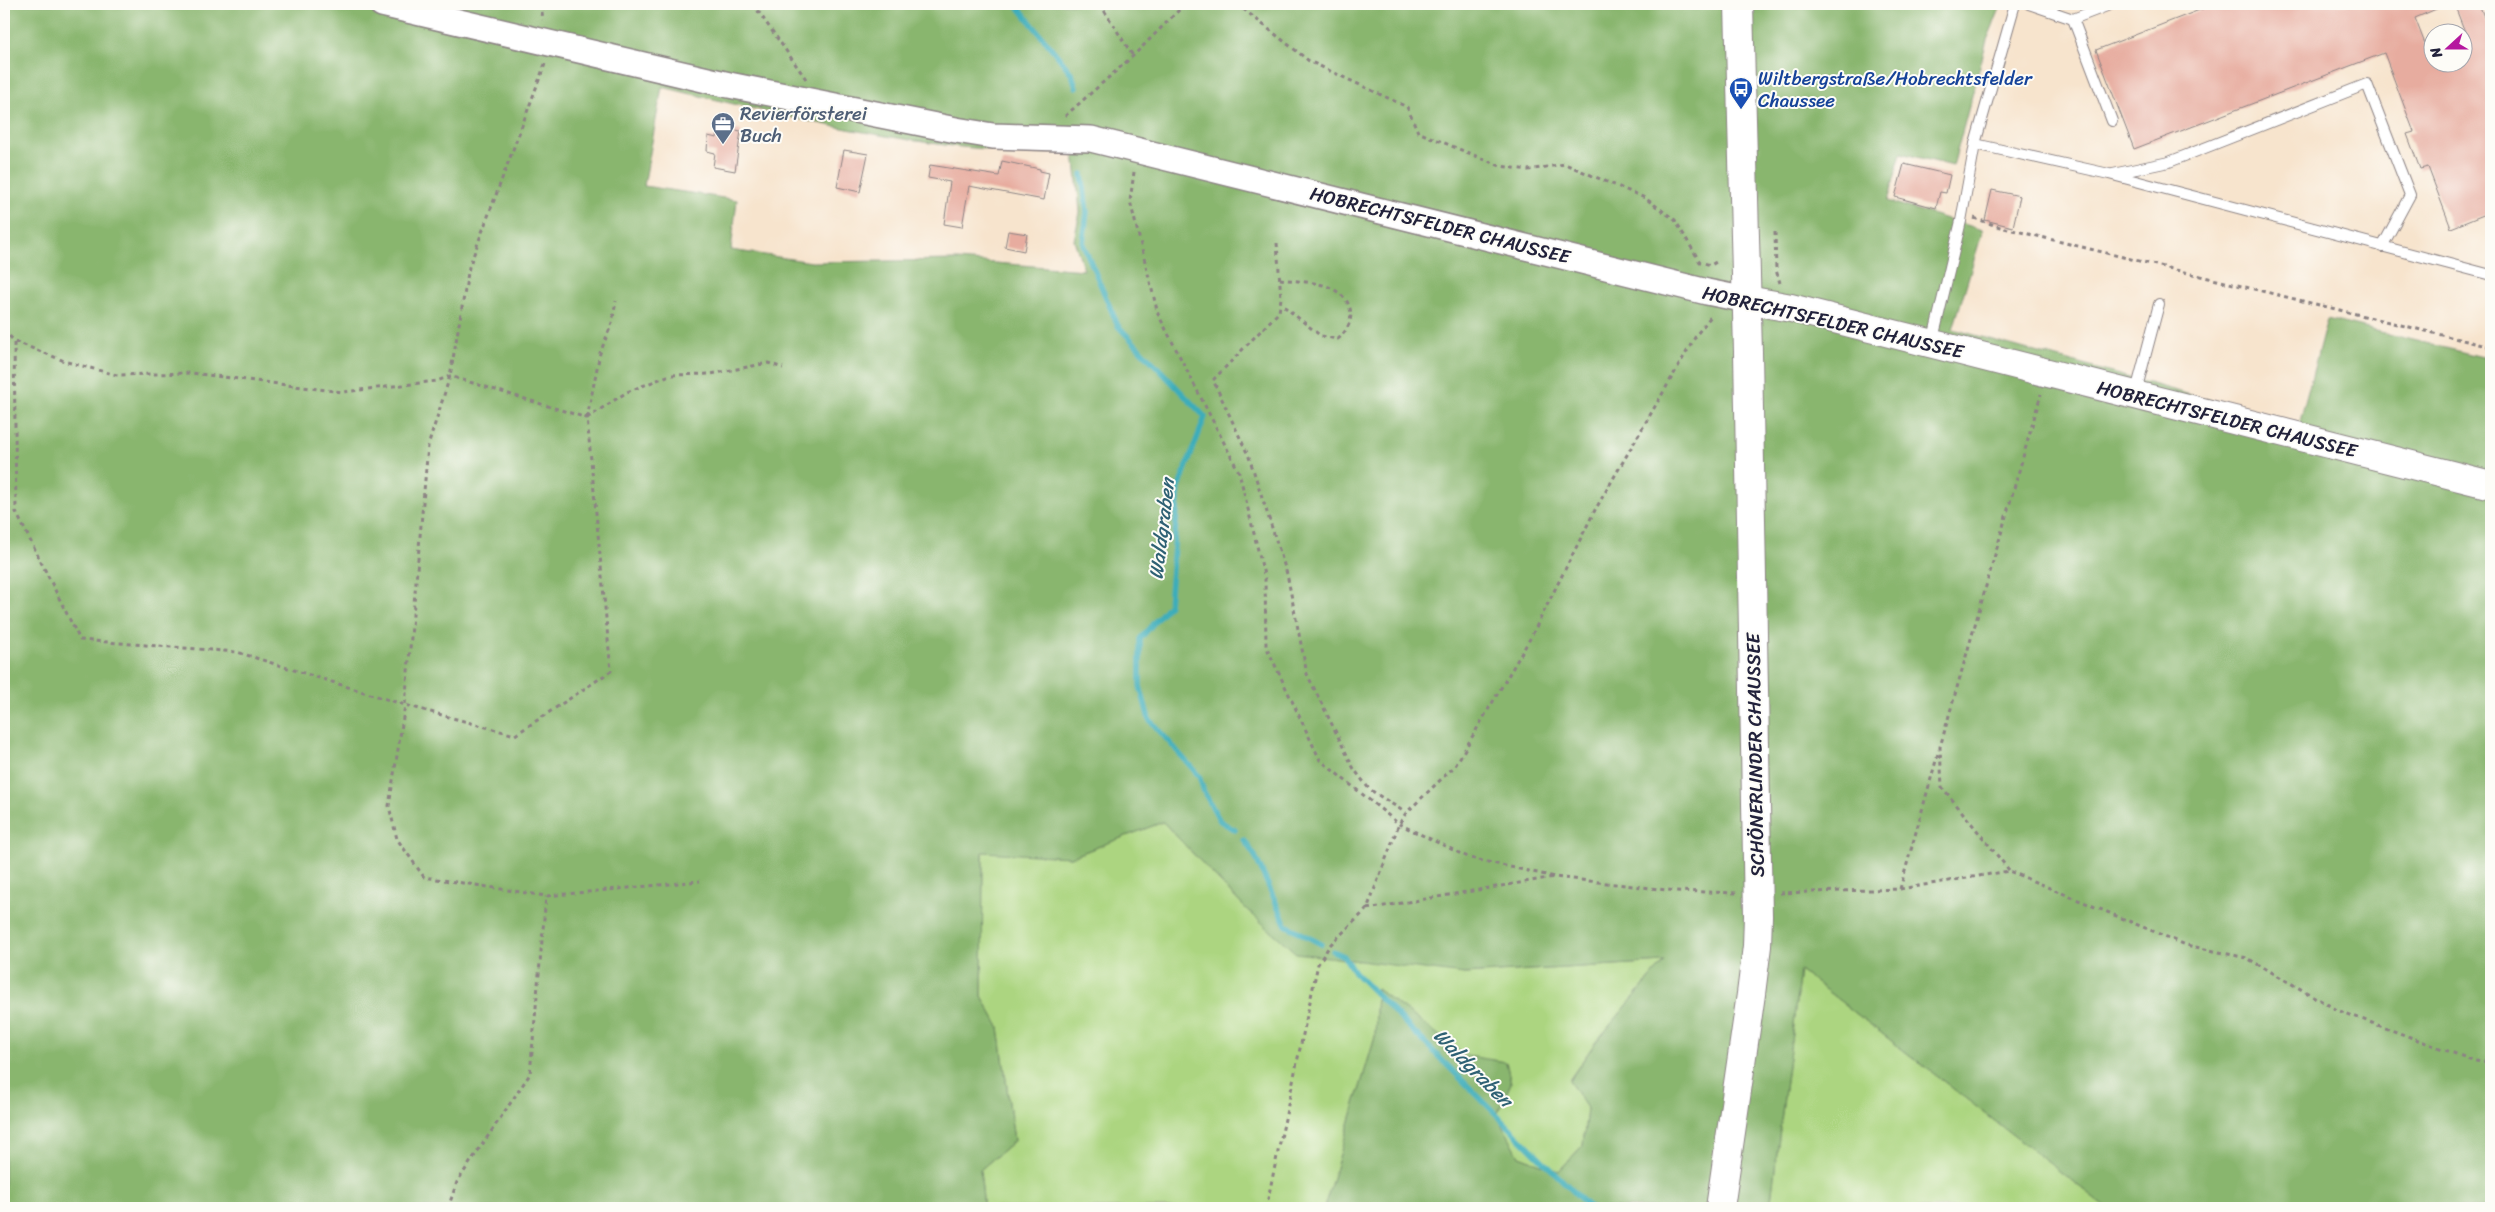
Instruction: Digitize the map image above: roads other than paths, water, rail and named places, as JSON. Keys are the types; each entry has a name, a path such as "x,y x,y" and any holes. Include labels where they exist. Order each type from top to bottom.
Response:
{"main road":[{"name":"SCHÖNERLINDER CHAUSSEE","path":"1720,1208 1757,946 1758,893 1747,300 1739,4"},
{"name":"HOBRECHTSFELDER CHAUSSEE","path":"1747,300 1779,306 1932,344 2491,485"}],"street":[{"name":"HOBRECHTSFELDER CHAUSSEE","path":"382,4 552,45 809,102 981,135 1092,139 1747,300"}],"lane":[{"path":"1932,344 1962,214 1974,144 2015,4"},
{"path":"2029,4 2074,19 2112,4"},
{"path":"2074,19 2112,121"},
{"path":"2109,174 2169,162 2367,84 2410,195 2382,247"},
{"path":"1974,144 2109,174 2491,275"},
{"path":"2134,396 2159,304"}],"waterway":[{"name":"Waldgraben","path":"1016,4 1072,74 1076,87"},
{"name":"Waldgraben","path":"1082,174 1087,212 1083,244 1118,326 1205,417 1179,487 1169,605 1140,639 1140,686 1149,719 1199,776 1204,792 1220,821 1235,830"},
{"name":"Waldgraben","path":"1244,840 1255,856 1286,925 1321,944"},
{"name":"Waldgraben","path":"1333,951 1344,956 1354,972 1590,1208"}],"place":[{"name":"Wiltbergstraße/Hobrechtsfelder Chaussee","path":"1741,110"},
{"name":"Revierförsterei Buch","path":"723,145"}]}
